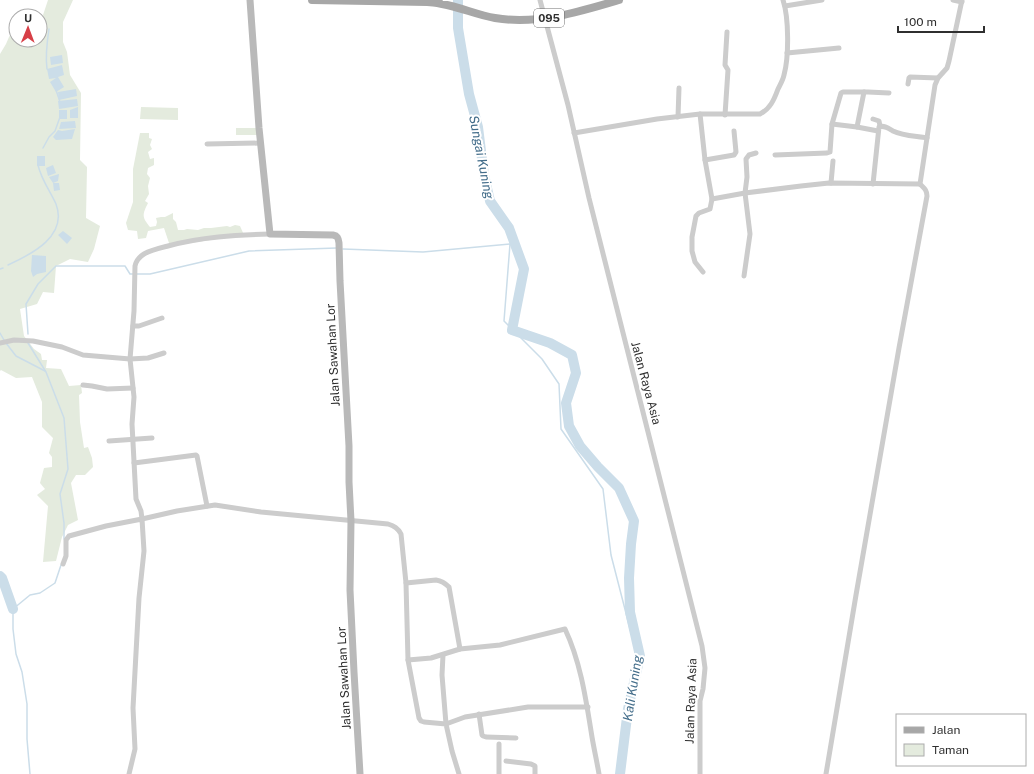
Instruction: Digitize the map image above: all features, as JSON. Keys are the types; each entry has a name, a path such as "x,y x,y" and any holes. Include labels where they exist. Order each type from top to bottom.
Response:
{"main road":[{"path":"250,0 261,143 270,234"},
{"name":"095","path":"312,0 427,2 443,4 496,18 524,20 544,19 586,10 619,0"},
{"name":"Jalan Sawahan Lor","path":"270,234 333,235 338,238 349,446 351,521 350,590 360,774"}],"street":[{"name":"Jalan Raya Asia","path":"540,0 568,105 632,370 702,646 705,668 700,701 700,774"},
{"path":"574,133 678,116 700,114 760,114 768,108 773,101 784,75 787,53 787,23 783,0"},
{"path":"785,6 822,0"},
{"path":"920,184 935,85 938,78 947,68 949,62 962,1 954,0"},
{"path":"725,114 728,70 725,65 727,32"},
{"path":"787,53 839,48"},
{"path":"908,84 910,77 938,78"},
{"path":"678,116 680,88"},
{"path":"775,155 830,152 832,124 841,94 843,92 889,93"},
{"path":"857,127 864,92"},
{"path":"700,114 705,160 712,199 710,209 699,213 696,216 692,237 692,251 695,262 703,272"},
{"path":"873,119 879,121 880,126 878,131 873,184"},
{"path":"832,124 878,131"},
{"path":"880,126 902,134 928,138"},
{"path":"705,160 734,155 736,152 734,131"},
{"path":"207,144 261,143"},
{"path":"744,276 750,234 745,194 747,177 746,159 749,155 756,153"},
{"path":"831,183 833,161"},
{"path":"712,199 831,183 920,184 926,189 927,192 896,363 826,774"},
{"path":"129,774 135,749 134,708 139,605 144,551 141,511 136,499 132,424 134,397 130,360 133,326 134,266 136,261 142,255 196,240 270,234"},
{"path":"133,326 139,326 162,318"},
{"path":"0,343 14,340 33,341 62,346 83,355 130,360 148,358 164,353"},
{"path":"83,385 107,389 133,388"},
{"path":"109,442 152,438"},
{"path":"134,463 196,455 198,457 206,506"},
{"path":"63,564 66,556 66,540 69,536 106,526 206,506 215,505 261,512 392,525 401,534 406,583 408,660 419,718 421,721 446,724 479,714 528,707 588,707"},
{"path":"406,583 440,580 449,587 460,649"},
{"path":"408,660 431,658 460,649 500,645 565,628 580,671 588,707 599,774"},
{"path":"443,655 442,675 446,724 459,774"},
{"path":"479,714 483,736 516,738"},
{"path":"499,744 499,774"},
{"path":"506,761 531,764 535,766 535,774"}],"green space":[{"path":"48,0 73,0 63,22 63,42 67,52 70,75 81,93 80,160 87,167 86,218 100,226 94,249 88,262 70,259 56,266 54,293 43,292 37,304 20,309 24,336 34,349 41,354 42,360 47,360 46,368 61,369 69,386 81,385 82,393 79,395 80,422 84,448 88,447 92,458 93,467 85,475 76,475 71,483 78,520 68,525 62,537 56,561 43,562 48,506 37,495 45,489 40,483 44,468 52,467 52,457 49,453 53,438 42,427 42,402 32,377 16,378 1,370 0,371 0,54 8,39 8,48 48,48 48,8 45,8"},
{"path":"141,107 178,108 178,120 140,119"},
{"path":"236,128 259,128 260,135 236,135"},
{"path":"140,133 149,133 149,138 152,139 150,145 152,149 148,152 150,159 154,158 154,165 148,168 147,174 150,178 148,186 149,194 145,201 148,203 144,216 145,221 150,227 156,226 156,218 165,217 173,213 173,219 176,222 178,230 198,230 204,228 230,227 235,225 240,226 244,235 170,246 164,228 148,231 146,238 138,239 137,231 128,230 126,223 133,202 133,169"}],"water":[{"path":"62,55 63,63 51,65 50,57"},
{"path":"62,65 64,75 58,77 64,87 56,92 50,82 56,78 49,79 47,69"},
{"path":"76,89 77,96 59,100 58,92"},
{"path":"77,99 78,106 59,109 58,101"},
{"path":"78,107 78,118 70,118 70,110"},
{"path":"59,110 67,110 67,119 59,119"},
{"path":"75,121 76,128 59,129 61,122"},
{"path":"75,129 72,139 56,140 53,137 58,130 62,131"},
{"path":"37,156 45,156 45,166 37,166"},
{"path":"53,165 56,173 48,176 46,168"},
{"path":"59,174 58,181 53,183 49,177"},
{"path":"53,183 59,183 60,190 54,191"},
{"path":"63,231 72,238 67,244 58,235"},
{"path":"32,255 46,256 46,272 37,274 33,277 31,271"}],"waterway":[{"name":"Sungai Kuning","path":"458,0 458,28 469,94 478,127 484,175 490,201 509,228 524,269 512,330 550,343 572,355 576,373 566,403 569,426 580,446 619,488 634,521 629,578 630,612 640,656 628,709 620,774"},
{"path":"47,69 46,54 49,29"},
{"path":"56,90 60,102"},
{"path":"43,148 49,137 55,131 60,117"},
{"path":"8,265 37,249 46,242 57,225 58,215 56,204 43,180 38,165"},
{"name":"Kali Kuning","path":"343,249 423,252 510,244 504,321 542,359 559,384 561,429 603,489 611,555 637,656 636,661"},
{"path":"28,334 26,304 38,284 56,266 125,266 130,274 150,274 249,251 337,248"},
{"path":"0,333 4,340"},
{"path":"6,343 16,356 45,371"},
{"path":"28,343 46,372 64,418 68,469 60,494 64,523 64,539"},
{"path":"30,774 27,739 27,704 22,672 16,654 13,629 13,609 30,595 40,593 55,583 61,565"},
{"path":"0,576 13,609"}]}
